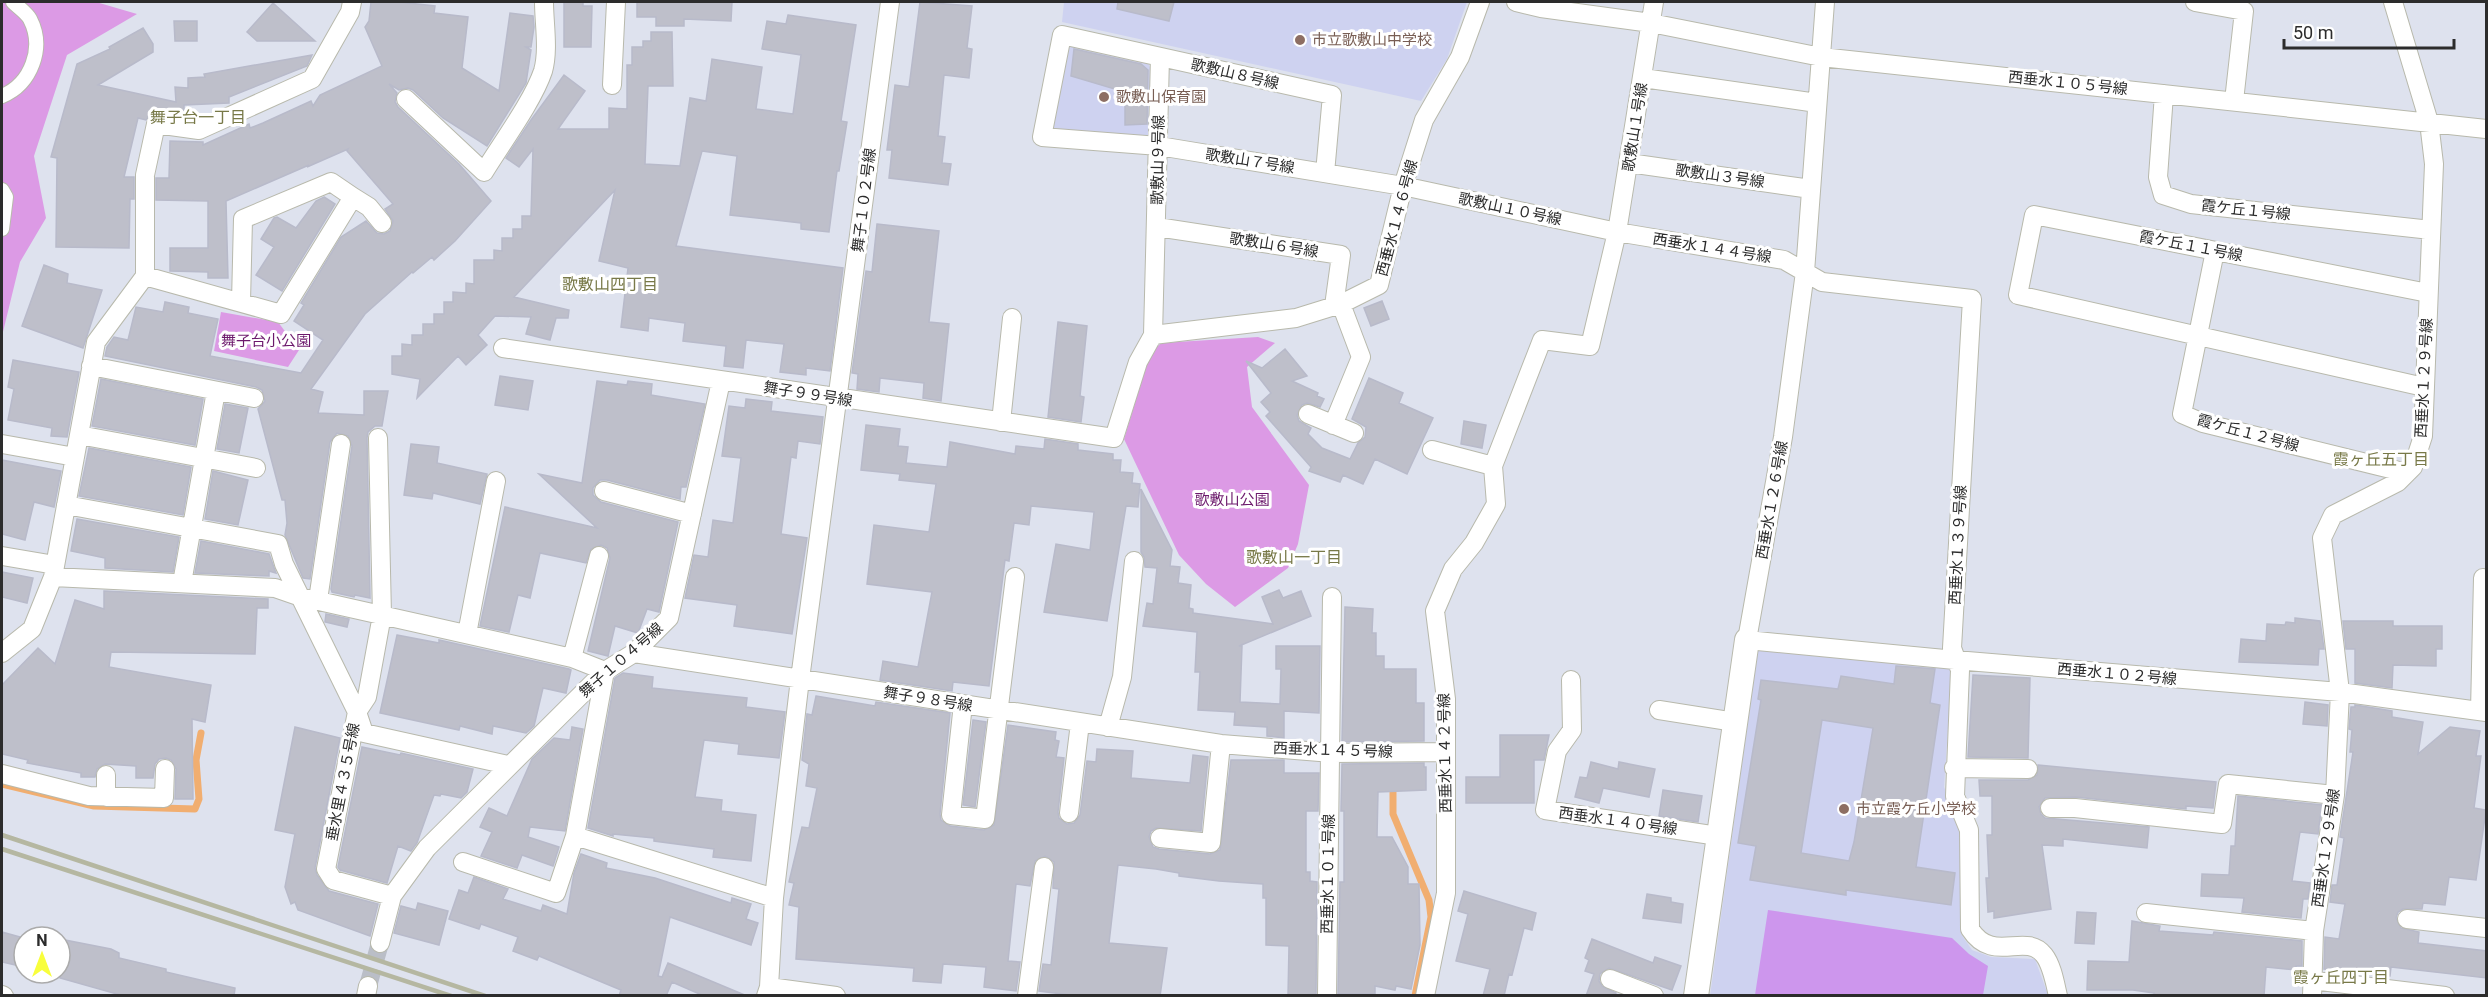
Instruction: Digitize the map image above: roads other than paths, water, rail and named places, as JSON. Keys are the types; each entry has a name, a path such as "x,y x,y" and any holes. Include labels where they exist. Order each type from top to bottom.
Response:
{"street":[{"path":"2,96 12,92 27,76 35,60 30,18 13,2"},
{"path":"2,653 32,629 54,571 96,342 145,276 145,176 156,124 199,130 312,79 350,12 352,2"},
{"path":"406,99 484,172 524,109 543,71 544,2"},
{"path":"612,85 616,2"},
{"name":"舞子１０２号線","path":"767,991 774,898 800,679 890,2"},
{"name":"西垂水１４６号線","path":"1153,335 1296,318 1338,305 1379,285 1403,186 1425,120 1460,57 1480,2"},
{"path":"1516,2 1542,4 1652,23"},
{"name":"歌敷山１号線","path":"1617,232 1654,2"},
{"name":"西垂水１２６号線","path":"1696,996 1735,722 1784,437 1804,272 1825,2"},
{"path":"2195,2 2244,11 2234,101"},
{"name":"西垂水１２９号線","path":"2312,988 2314,931 2335,795 2340,692 2322,538 2333,516 2398,482 2413,467 2423,436 2434,164 2429,122 2393,2"},
{"name":"西垂水１０５号線","path":"1652,23 1821,57 2487,129"},
{"name":"歌敷山７号線","path":"1062,35 1042,137 1159,146 1403,186"},
{"name":"歌敷山８号線","path":"1062,35 1332,96 1325,173"},
{"name":"歌敷山９号線","path":"1153,335 1160,57"},
{"path":"1643,78 1817,103"},
{"name":"霞ケ丘１号線","path":"2164,94 2158,177 2163,195 2191,204 2431,230"},
{"name":"歌敷山３号線","path":"1629,164 1811,189"},
{"path":"240,302 243,219 332,182 369,207 382,223"},
{"name":"歌敷山１０号線","path":"1403,186 1617,232"},
{"path":"2,190 6,197 2,229"},
{"path":"145,276 281,314 353,197"},
{"name":"霞ケ丘１１号線","path":"2198,336 2018,295 2034,214 2428,293"},
{"name":"歌敷山６号線","path":"1156,227 1341,255 1338,305"},
{"name":"西垂水１４４号線","path":"1617,232 1784,260 1804,272"},
{"name":"西垂水１４２号線","path":"1425,996 1446,893 1446,699 1435,610 1453,569 1474,543 1496,504 1492,466 1542,340 1590,346 1617,232"},
{"name":"霞ケ丘１２号線","path":"2215,251 2182,414 2203,423 2407,473"},
{"name":"西垂水１３９号線","path":"1804,272 1822,282 1972,299 1952,648 1960,670 1954,768 1955,796 1968,830 1970,929 1977,939 1990,947 2031,946 2040,951 2046,958 2058,996"},
{"path":"1333,424 1361,357 1338,305"},
{"path":"1001,422 1012,318"},
{"name":"舞子９９号線","path":"503,348 1114,438 1138,362 1153,335"},
{"path":"2198,336 2424,387"},
{"path":"92,366 254,398"},
{"name":"舞子１０４号線","path":"380,943 392,896 426,848 605,671 634,653 669,618 721,381"},
{"path":"182,584 216,391"},
{"path":"1308,414 1354,433"},
{"path":"79,435 256,468"},
{"path":"378,438 382,615 367,697 357,712 364,733 508,765"},
{"path":"2,444 75,457"},
{"path":"310,598 341,444"},
{"path":"1432,450 1492,466"},
{"path":"466,634 496,481"},
{"path":"603,491 692,514"},
{"path":"66,505 191,528"},
{"name":"垂水里４３５号線","path":"191,528 278,544 284,564 310,598 357,712 326,869 333,880 392,896"},
{"path":"2,556 54,571 182,584 275,588 572,658 605,671 575,836 556,893 463,862"},
{"path":"572,658 598,556"},
{"path":"1108,727 1122,677 1134,561"},
{"path":"963,704 951,815 985,819 1015,577"},
{"path":"2483,578 2483,712"},
{"name":"西垂水１０１号線","path":"1327,996 1329,762 1332,753 1332,597"},
{"name":"西垂水１０２号線","path":"1748,640 1955,660 2340,692 2483,712"},
{"name":"舞子９８号線","path":"634,653 1221,744"},
{"name":"西垂水１４０号線","path":"1571,680 1572,730 1557,751 1545,810 1718,836"},
{"path":"1659,710 1735,722"},
{"path":"1069,813 1080,723"},
{"path":"1160,838 1212,843 1221,744"},
{"name":"西垂水１４５号線","path":"1221,744 1332,753 1446,752"},
{"path":"1954,768 2028,769"},
{"path":"2,774 89,796 164,798 165,769"},
{"path":"106,775 106,797"},
{"path":"2050,808 2075,808 2222,824 2228,784 2335,795"},
{"path":"575,836 774,898"},
{"path":"1027,996 1044,867"},
{"path":"2145,913 2314,931"},
{"path":"2407,919 2487,928"},
{"path":"1610,980 1642,993"},
{"path":"2312,988 2445,996"},
{"path":"767,991 836,996"}],"waterway":[{"path":"2,784 94,806 195,809 199,799 196,760 201,733"},
{"path":"1393,783 1393,814 1429,900 1431,917 1415,996"}],"tunnel":[{"path":"368,986 380,943"}],"railway":[{"path":"2,835 485,996"},
{"path":"2,849 451,996"}],"place":[{"name":"市立歌敷山中学校","path":"1300,40"},
{"name":"歌敷山保育園","path":"1104,97"},
{"name":"市立霞ケ丘小学校","path":"1844,809"}],"district":[{"name":"舞子台一丁目","path":"198,117"},
{"name":"歌敷山四丁目","path":"610,284"},
{"name":"霞ヶ丘五丁目","path":"2381,459"},
{"name":"歌敷山一丁目","path":"1294,557"},
{"name":"霞ヶ丘四丁目","path":"2341,977"}],"park label":[{"name":"舞子台小公園","path":"266,341"},
{"name":"歌敷山公園","path":"1232,500"}]}
